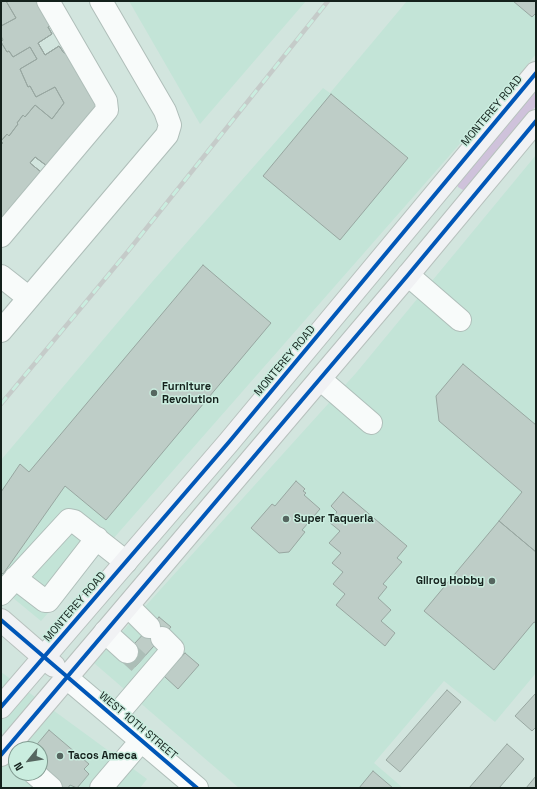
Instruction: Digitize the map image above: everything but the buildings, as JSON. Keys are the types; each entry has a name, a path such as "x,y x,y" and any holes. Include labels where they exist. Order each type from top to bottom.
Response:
{"main road":[{"name":"MONTEREY ROAD","path":"1,707 229,442 536,73"},
{"path":"17,741 67,678 535,125"},
{"path":"1,620 67,678"}],"street":[{"path":"1,236 107,110 106,101 48,1"},
{"path":"1,331 167,135 170,126 165,111 101,1"},
{"path":"408,275 460,320"},
{"path":"1,276 29,298"},
{"path":"320,378 371,423"},
{"path":"1,594 69,520 74,521 126,562"},
{"path":"15,578 45,602 48,601 97,538"},
{"path":"114,718 139,663 173,649 128,606"},
{"path":"106,632 139,663"},
{"name":"WEST 10TH STREET","path":"67,678 197,788"},
{"path":"101,788 141,740"},
{"path":"43,781 51,788"}],"shaded area":[{"path":"129,1 306,1 200,124"},
{"path":"407,1 536,1 536,54 507,90 41,621 1,588 1,460 152,282 323,88 330,93"},
{"path":"536,88 536,106 467,189 463,190 458,187 457,182"},
{"path":"536,155 536,673 495,722 444,681 374,763 403,788 239,788 94,663 356,373"},
{"path":"1,672 147,779 140,788 1,788"}],"tunnel":[{"path":"127,652 139,663"}],"railway":[{"path":"1,404 129,250 328,1"}],"cycle path":[{"path":"1,707 229,442 536,73"},
{"path":"1,755 408,275 536,121"},
{"path":"1,620 197,788"}],"place":[{"name":"Furniture Revolution","path":"154,393"},
{"name":"Super Taqueria","path":"286,519"},
{"name":"Gilroy Hobby","path":"492,581"},
{"name":"Tacos Ameca","path":"60,756"}]}
